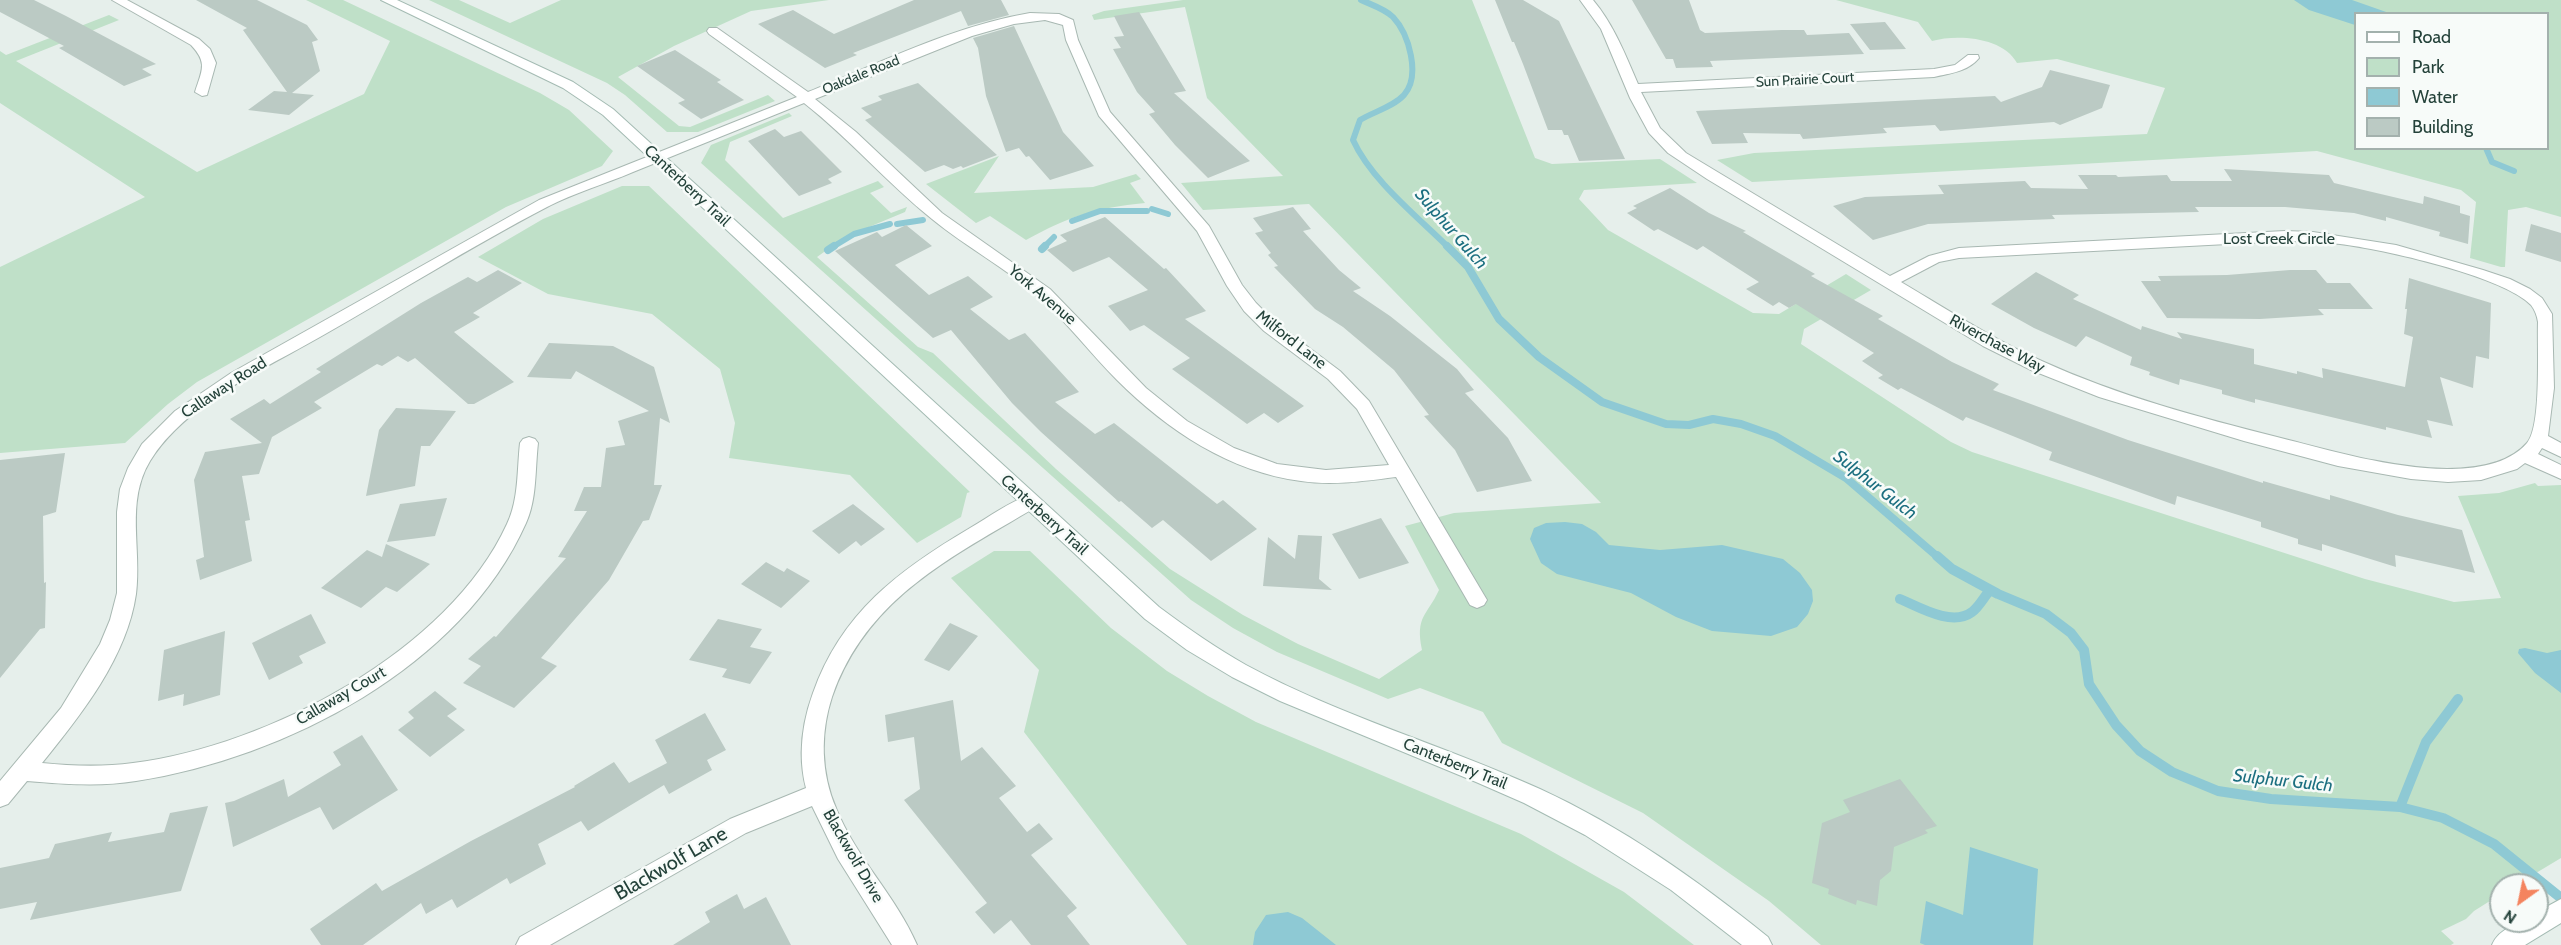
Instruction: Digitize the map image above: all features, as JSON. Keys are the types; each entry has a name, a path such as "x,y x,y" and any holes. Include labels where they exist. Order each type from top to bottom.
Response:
{"street":[{"name":"Canterberry Trail","path":"387,0 578,91 608,112 1152,613 1208,654 1284,693 1530,795 1600,830 1660,868 1760,945"},
{"name":"Riverchase Way","path":"1586,0 1600,18 1655,132 1681,156 2014,355 2100,392 2177,418 2362,465 2424,475 2481,472 2505,465 2525,455"},
{"path":"126,1 201,47 210,63 202,92"},
{"name":"Oakdale Road","path":"656,158 957,37 992,26 1044,16 1060,18 1069,23"},
{"name":"Milford Lane","path":"1069,23 1072,40 1104,113 1204,229 1235,286 1250,307 1270,327 1323,365 1352,392 1371,417 1477,600"},
{"name":"York Avenue","path":"713,31 752,57 849,134 938,217 1031,282 1056,303 1134,388 1178,423 1239,457 1279,471 1309,476 1348,477 1401,470"},
{"name":"Sun Prairie Court","path":"1634,88 1934,73 1959,68 1973,58"},
{"name":"Callaway Road","path":"0,797 71,709 114,636 128,584 130,565 126,511 132,480 153,445 182,413 237,377 528,211 656,158"},
{"name":"Lost Creek Circle","path":"1890,282 1934,259 1959,253 2297,236 2340,238 2388,248 2514,286 2530,296 2543,310 2546,322 2544,422 2539,440"},
{"path":"2530,296 2552,294"},
{"path":"2561,451 2539,440 2525,455 2561,473"},
{"name":"Callaway Court","path":"23,771 64,775 115,774 207,757 301,720 386,671 446,622 493,568 518,522 529,443"},
{"name":"Blackwolf Drive","path":"905,945 842,842 819,793 813,756 815,723 831,670 852,632 880,600 916,570 1030,502"},
{"name":"Blackwolf Lane","path":"528,945 738,826 819,793"},
{"path":"2505,944 2561,910"}],"green space":[{"path":"306,0 343,0 540,93 569,110 613,151 602,166 506,207 197,382 168,404 125,443 0,453 0,267 145,197 0,103 0,51 6,55 109,15 119,20 16,61 197,172 364,94 390,41"},
{"path":"429,0 459,0 510,23 561,0 829,0 751,11 674,46 618,77 679,126 690,127 768,95 775,101 698,132 667,132 625,95 607,83"},
{"path":"1183,0 1472,0 1535,158 1552,164 1660,159 1697,183 1584,190 1579,199 1608,230 1753,313 1779,314 1846,274 1871,290 1804,329 1801,344 1951,442 1972,452 2365,579 2454,602 2501,598 2458,496 2499,493 2535,483 2538,486 2561,485 2561,858 2536,873 2489,873 2489,902 2466,919 2441,931 2454,943 2451,945 1821,945 1769,901 1643,813 1502,743 1483,712 1420,688 1388,699 1277,652 1233,628 1191,600 701,163 711,145 789,113 792,116 730,142 725,160 783,218 878,181 884,187 870,193 891,213 907,207 905,212 845,237 817,257 918,347 933,353 1056,469 1170,569 1243,615 1298,644 1379,679 1422,650 1421,623 1439,590 1405,526 1454,513 1601,503 1309,204 1203,210 1181,183 1283,176 1207,98 1185,7 1094,20 1092,15 1104,11"},
{"path":"1836,0 2561,0 2561,217 2526,207 2508,210 2505,267 2501,267 2470,258 2476,202 2461,190 2317,151 1752,182 1717,160 1754,153 2147,134 2165,88 2057,59 2017,63 2001,48 1979,40 1954,38 1932,41 1918,22"},
{"path":"999,156 974,193 1093,187 1136,174 1141,179 1130,183 1145,203 1083,214 1026,240 990,216 976,223 926,184"},
{"path":"622,186 649,186 970,492 967,493 961,517 917,543 850,475 729,458 735,423 720,369 652,314 548,294 478,257 543,219"},
{"path":"994,551 1030,551 1111,628 1167,671 1208,696 1256,722 1521,834 1624,892 1694,945 1187,945 1024,732 1039,670 951,578"}],"water":[{"path":"2294,0 2352,0 2386,12 2354,12 2354,25 2309,10"},
{"path":"1546,523 1582,524 1596,532 1609,545 1660,550 1722,545 1783,559 1800,573 1812,590 1813,601 1808,614 1797,627 1771,636 1712,631 1676,617 1631,593 1557,574 1541,563 1530,539 1534,528"},
{"path":"2525,648 2547,653 2561,650 2561,693 2535,673 2518,653 2519,649"},
{"path":"1970,847 2038,869 2033,945 1925,945 1920,943 1926,901 1963,915"},
{"path":"1288,912 1302,918 1336,945 1253,945 1255,932 1266,915"}],"building":[{"path":"0,0 34,0 156,64 142,69 152,75 124,86 59,48 64,46 0,12"},
{"path":"196,0 257,0 307,25 318,40 312,42 320,71 292,93 314,95 289,115 248,110 274,91 287,92 243,30 247,28"},
{"path":"914,0 1001,0 1009,15 968,26 961,11 853,53 857,55 825,68 758,24 793,10 834,34"},
{"path":"1495,0 1523,0 1559,21 1625,159 1579,161 1568,135 1564,135 1562,130 1548,130"},
{"path":"1632,0 1689,0 1700,30 1705,33 1804,30 1807,35 1849,33 1864,54 1710,61 1713,67 1676,68 1673,59 1666,59"},
{"path":"1139,12 1186,91 1174,93 1250,161 1208,178 1175,145 1149,114 1155,112 1137,92 1113,49 1121,48 1114,37 1124,36 1114,16"},
{"path":"1885,22 1906,49 1870,50 1850,24"},
{"path":"1014,26 1063,132 1094,166 1050,180 1019,148 1006,152 986,96 978,48 973,38"},
{"path":"675,50 721,80 717,82 744,100 701,119 678,103 685,100 637,66"},
{"path":"2050,70 2110,85 2102,108 2060,125 2054,122 1940,131 1935,125 1883,128 1887,133 1803,139 1800,134 1743,133 1748,143 1712,144 1696,111 1995,96 2001,102 2042,87"},
{"path":"918,83 997,155 963,168 961,166 953,169 944,165 925,172 865,120 872,117 861,108 882,100 878,96"},
{"path":"775,129 784,137 801,131 842,172 828,179 832,183 799,196 748,141"},
{"path":"2224,169 2329,175 2334,183 2423,204 2424,196 2460,206 2460,213 2470,216 2468,244 2439,236 2440,232 2386,217 2386,221 2354,213 2285,207 2195,207 2199,212 2052,215 2055,219 1928,224 1873,240 1833,206 1865,197 1944,194 1938,185 2025,181 2031,188 2088,189 2078,175 2116,175 2118,177 2167,175 2171,181 2232,181"},
{"path":"1670,188 1815,274 1811,276 1883,316 1878,319 1952,362 1999,384 1993,390 2128,440 2263,483 2263,481 2330,500 2330,495 2398,515 2462,530 2475,573 2395,555 2396,567 2322,544 2322,551 2298,544 2298,539 2261,527 2261,522 2177,496 2175,505 2049,460 2052,452 1966,417 1963,421 1901,388 1898,390 1878,378 1883,375 1862,361 1874,353 1796,304 1789,308 1779,302 1773,306 1746,289 1759,282 1703,246 1697,250 1658,229 1654,231 1627,213 1637,208 1633,206"},
{"path":"1293,207 1311,229 1303,231 1339,270 1361,288 1353,291 1390,316 1457,369 1474,390 1465,393 1508,438 1532,481 1477,492 1455,450 1424,416 1429,415 1394,370 1343,327 1315,309 1274,267 1278,266 1268,255 1271,253 1255,233 1263,231 1253,218"},
{"path":"1105,217 1164,269 1166,268 1206,311 1185,319 1304,406 1278,423 1264,413 1247,424 1172,369 1190,358 1144,325 1130,331 1108,306 1148,290 1109,257 1073,272 1047,250 1067,241 1060,235"},
{"path":"2531,224 2561,233 2561,262 2525,251"},
{"path":"906,225 932,246 895,265 929,295 968,276 993,297 970,309 1009,340 1025,333 1079,392 1055,402 1095,434 1114,423 1217,504 1223,500 1257,529 1211,561 1163,520 1152,528 1121,501 1119,502 1041,432 1012,403 951,330 933,338 835,251 877,232 882,237"},
{"path":"498,270 522,283 473,313 480,317 454,332 514,382 474,404 468,404 415,358 408,362 398,356 382,366 377,364 314,402 322,408 272,437 259,474 242,476 250,520 245,521 252,561 200,580 196,560 204,557 194,480 205,452 262,443 230,419 264,399 270,404 321,372 316,369 421,303 468,277 477,282"},
{"path":"2316,270 2327,283 2350,283 2373,309 2318,309 2324,315 2260,319 2167,318 2141,281 2161,281 2158,276 2227,275"},
{"path":"2036,272 2079,295 2073,299 2141,330 2142,326 2182,339 2177,332 2254,349 2254,364 2297,374 2297,371 2323,378 2322,368 2405,387 2413,337 2404,334 2409,278 2491,303 2489,359 2476,356 2473,388 2440,377 2453,426 2427,420 2432,438 2386,427 2386,430 2255,399 2255,403 2222,394 2222,390 2180,379 2179,385 2149,375 2150,372 2130,365 2132,357 2086,336 2076,347 2034,328 1991,304"},
{"path":"549,343 613,346 654,367 670,423 660,418 654,485 662,485 649,520 643,521 609,580 541,658 557,666 514,708 463,683 481,666 468,659 494,636 496,637 566,558 558,557 587,511 574,511 584,487 601,487 606,448 625,445 618,421 649,411 576,371 571,379 527,377"},
{"path":"396,408 456,411 430,446 421,446 415,486 366,496 379,430"},
{"path":"65,453 56,512 43,516 44,583 46,582 45,628 40,629 0,678 0,460"},
{"path":"447,498 435,536 387,542 400,504"},
{"path":"853,504 885,529 861,546 856,541 839,554 812,531"},
{"path":"1381,518 1409,563 1359,579 1332,534"},
{"path":"1298,535 1322,536 1319,579 1332,590 1263,586 1268,537 1295,559"},
{"path":"386,544 430,564 397,592 386,587 361,608 321,588 367,550 382,557"},
{"path":"766,562 784,572 787,568 810,581 781,608 741,584"},
{"path":"311,614 326,643 299,656 303,663 269,680 252,643"},
{"path":"718,619 762,629 750,647 772,652 750,684 722,677 727,669 689,660"},
{"path":"950,623 978,636 949,671 924,660"},
{"path":"225,631 220,695 183,706 184,694 158,701 164,650"},
{"path":"435,691 457,709 447,716 465,730 430,757 398,730 414,718 408,712"},
{"path":"953,700 961,761 982,747 1016,786 999,798 1027,832 1039,823 1053,839 1031,855 1077,908 1067,916 1090,945 1031,945 1011,920 994,934 975,912 987,903 904,800 920,789 914,737 888,742 885,715"},
{"path":"705,713 726,750 707,760 712,770 669,794 664,785 588,831 581,821 538,844 546,864 510,884 507,878 457,908 452,899 426,914 421,903 363,945 321,945 310,929 376,883 382,891 575,787 614,762 629,783 667,763 655,740"},
{"path":"362,735 398,790 333,830 320,807 233,847 225,803 284,779 288,797 341,765 333,752"},
{"path":"1900,779 1937,826 1925,830 1928,833 1894,847 1891,871 1880,880 1877,906 1857,900 1856,905 1828,894 1829,889 1812,883 1822,823 1850,812 1843,800"},
{"path":"208,806 181,891 30,920 37,902 0,909 0,868 49,858 55,844 112,832 108,842 164,832 170,813"},
{"path":"737,894 744,909 766,897 791,945 673,945 710,922 705,912"}],"waterway":[{"name":"Sulphur Gulch","path":"1361,0 1386,12 1399,24 1411,55 1412,77 1404,95 1389,106 1360,120 1353,140 1361,155 1383,184 1449,248"},
{"path":"2487,150 2492,162 2514,171"},
{"path":"1152,209 1168,214"},
{"path":"1072,221 1100,211 1147,211"},
{"path":"897,224 923,220"},
{"path":"831,248 854,234 890,224"},
{"path":"1042,249 1054,237"},
{"name":"Sulphur Gulch","path":"1449,248 1468,267 1499,319 1539,357 1602,402 1666,424 1689,425 1713,419 1741,424 1775,436 1846,478 1939,558"},
{"name":"Sulphur Gulch","path":"1937,556 1952,569 1998,594 2046,614 2071,633 2084,650 2089,684 2116,725 2140,751 2172,772 2218,791 2271,799 2400,807"},
{"path":"1900,599 1926,611 1945,617 1955,617 1972,612 1990,590"},
{"path":"2400,807 2426,742 2458,699"},
{"name":"Sulphur Gulch","path":"2400,807 2443,818 2494,844 2561,898"}]}
